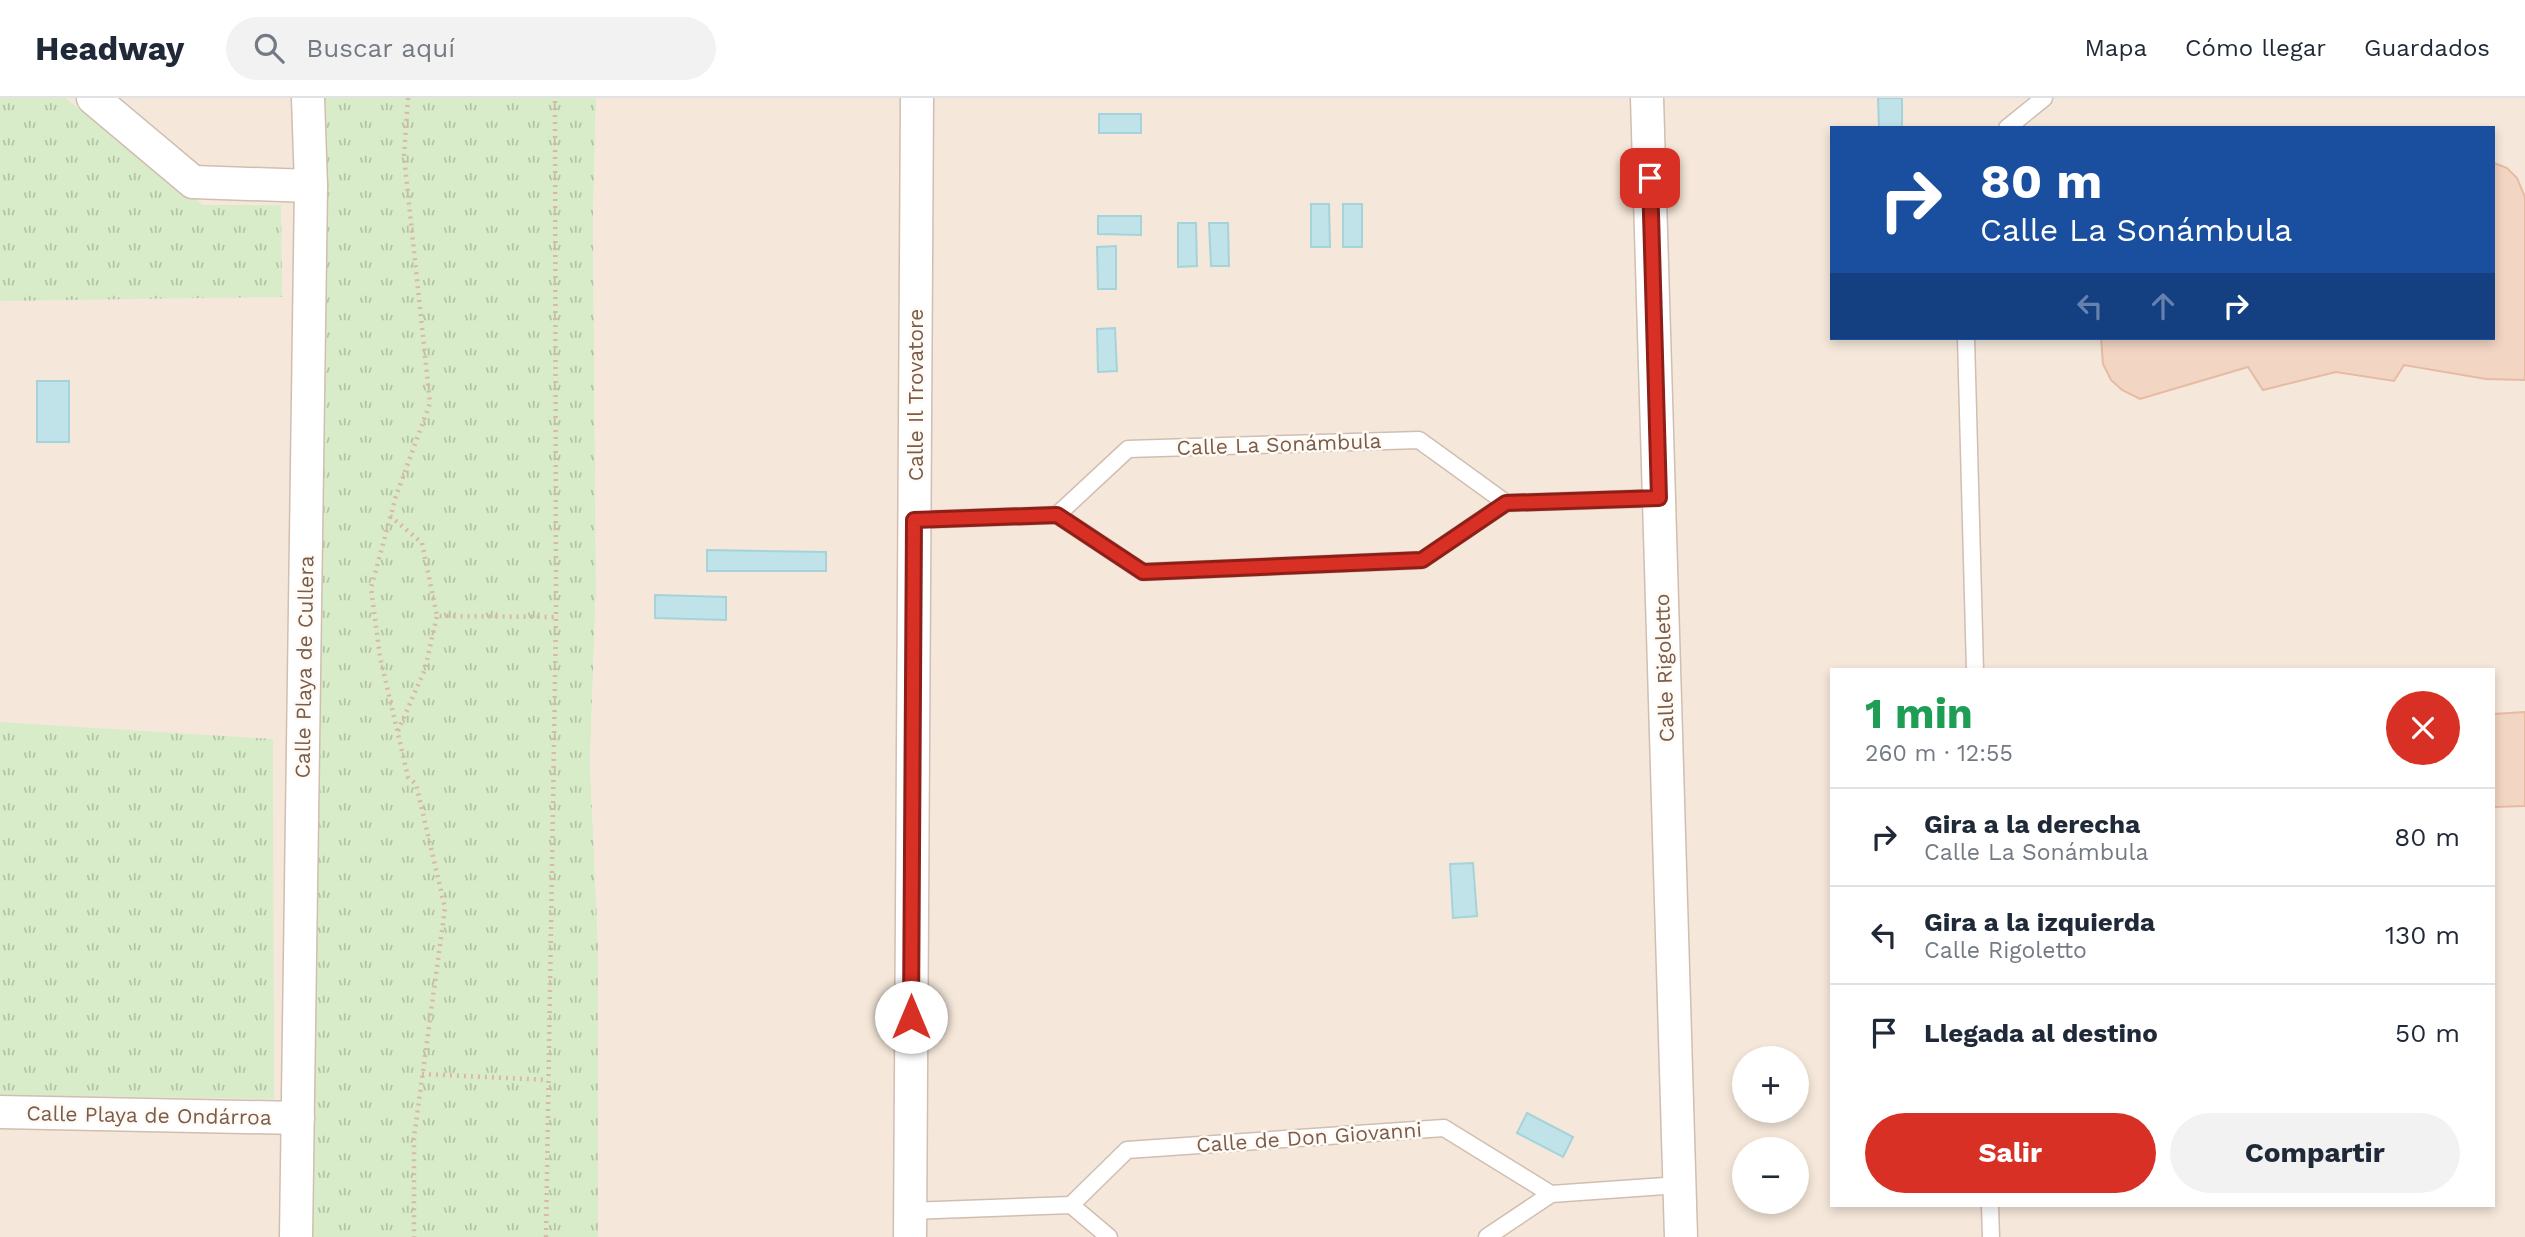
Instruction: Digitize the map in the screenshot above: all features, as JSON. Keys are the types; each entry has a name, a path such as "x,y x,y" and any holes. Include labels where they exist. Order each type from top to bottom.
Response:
{"street":[{"path":"93,98 193,182 311,186"},
{"name":"Calle Playa de Cullera","path":"296,1237 311,186 308,98"},
{"name":"Calle Il Trovatore","path":"909,1224 917,98"},
{"name":"Calle Rigoletto","path":"1647,98 1681,1237"},
{"name":"Calle Playa de Ondárroa","path":"0,1112 298,1118"}],"lane":[{"path":"2009,126 2044,98"},
{"path":"1966,340 1975,668"},
{"name":"Calle La Sonámbula","path":"1057,515 1128,449 1405,440 1419,440 1506,503"},
{"path":"914,520 1057,515 1143,572 1422,560 1506,503 1659,498"},
{"name":"Calle de Don Giovanni","path":"1071,1205 1127,1150 1444,1128 1551,1194"},
{"path":"1487,1237 1551,1194 1679,1185"},
{"path":"909,1224 1071,1205 1109,1237"},
{"path":"1990,1207 1991,1237"}],"path":[{"path":"408,98 404,156 430,403 390,516 371,588 380,657 408,777 416,784 445,908 414,1139 414,1237"},
{"path":"546,1237 556,617 555,98"},
{"path":"390,516 422,543 437,616 425,669 398,730"},
{"path":"437,616 556,617"},
{"path":"422,1074 548,1080"}],"shaded area":[{"path":"0,98 318,98 310,1237 0,1237"},
{"path":"596,98 2525,98 2525,1237 598,1237 598,944 590,763 596,586 593,219"}],"green space":[{"path":"0,98 65,98 203,205 281,205 282,297 0,301"},
{"path":"318,98 596,98 593,219 596,586 590,763 598,944 598,1237 310,1237"},
{"path":"0,722 273,739 274,1099 0,1095"}],"water":[{"path":"1878,98 1902,98 1902,126 1879,126"},
{"path":"1099,114 1141,114 1141,133 1099,133"},
{"path":"1311,204 1329,204 1330,247 1311,247"},
{"path":"1343,204 1362,204 1362,247 1343,247"},
{"path":"1098,216 1141,216 1141,235 1098,234"},
{"path":"1178,223 1196,223 1197,266 1178,267"},
{"path":"1209,223 1228,223 1229,266 1211,266"},
{"path":"1116,246 1116,289 1098,289 1097,247"},
{"path":"1115,328 1117,371 1098,372 1097,329"},
{"path":"37,381 69,381 69,442 37,442"},
{"path":"707,550 826,552 826,571 707,571"},
{"path":"655,595 726,597 726,620 655,618"},
{"path":"1473,863 1477,916 1453,918 1450,864"},
{"path":"1527,1113 1573,1137 1563,1157 1517,1133"}],"building":[{"path":"2495,163 2507,168 2517,178 2525,197 2525,380 2486,379 2404,365 2394,381 2336,372 2263,390 2248,367 2140,399 2122,390 2111,380 2103,364 2101,340 2495,340"},
{"path":"2525,712 2525,806 2495,807 2495,714"}],"route":[{"path":"911,1017 914,520 1057,515 1143,572 1422,560 1506,503 1659,498 1650,178"}]}
